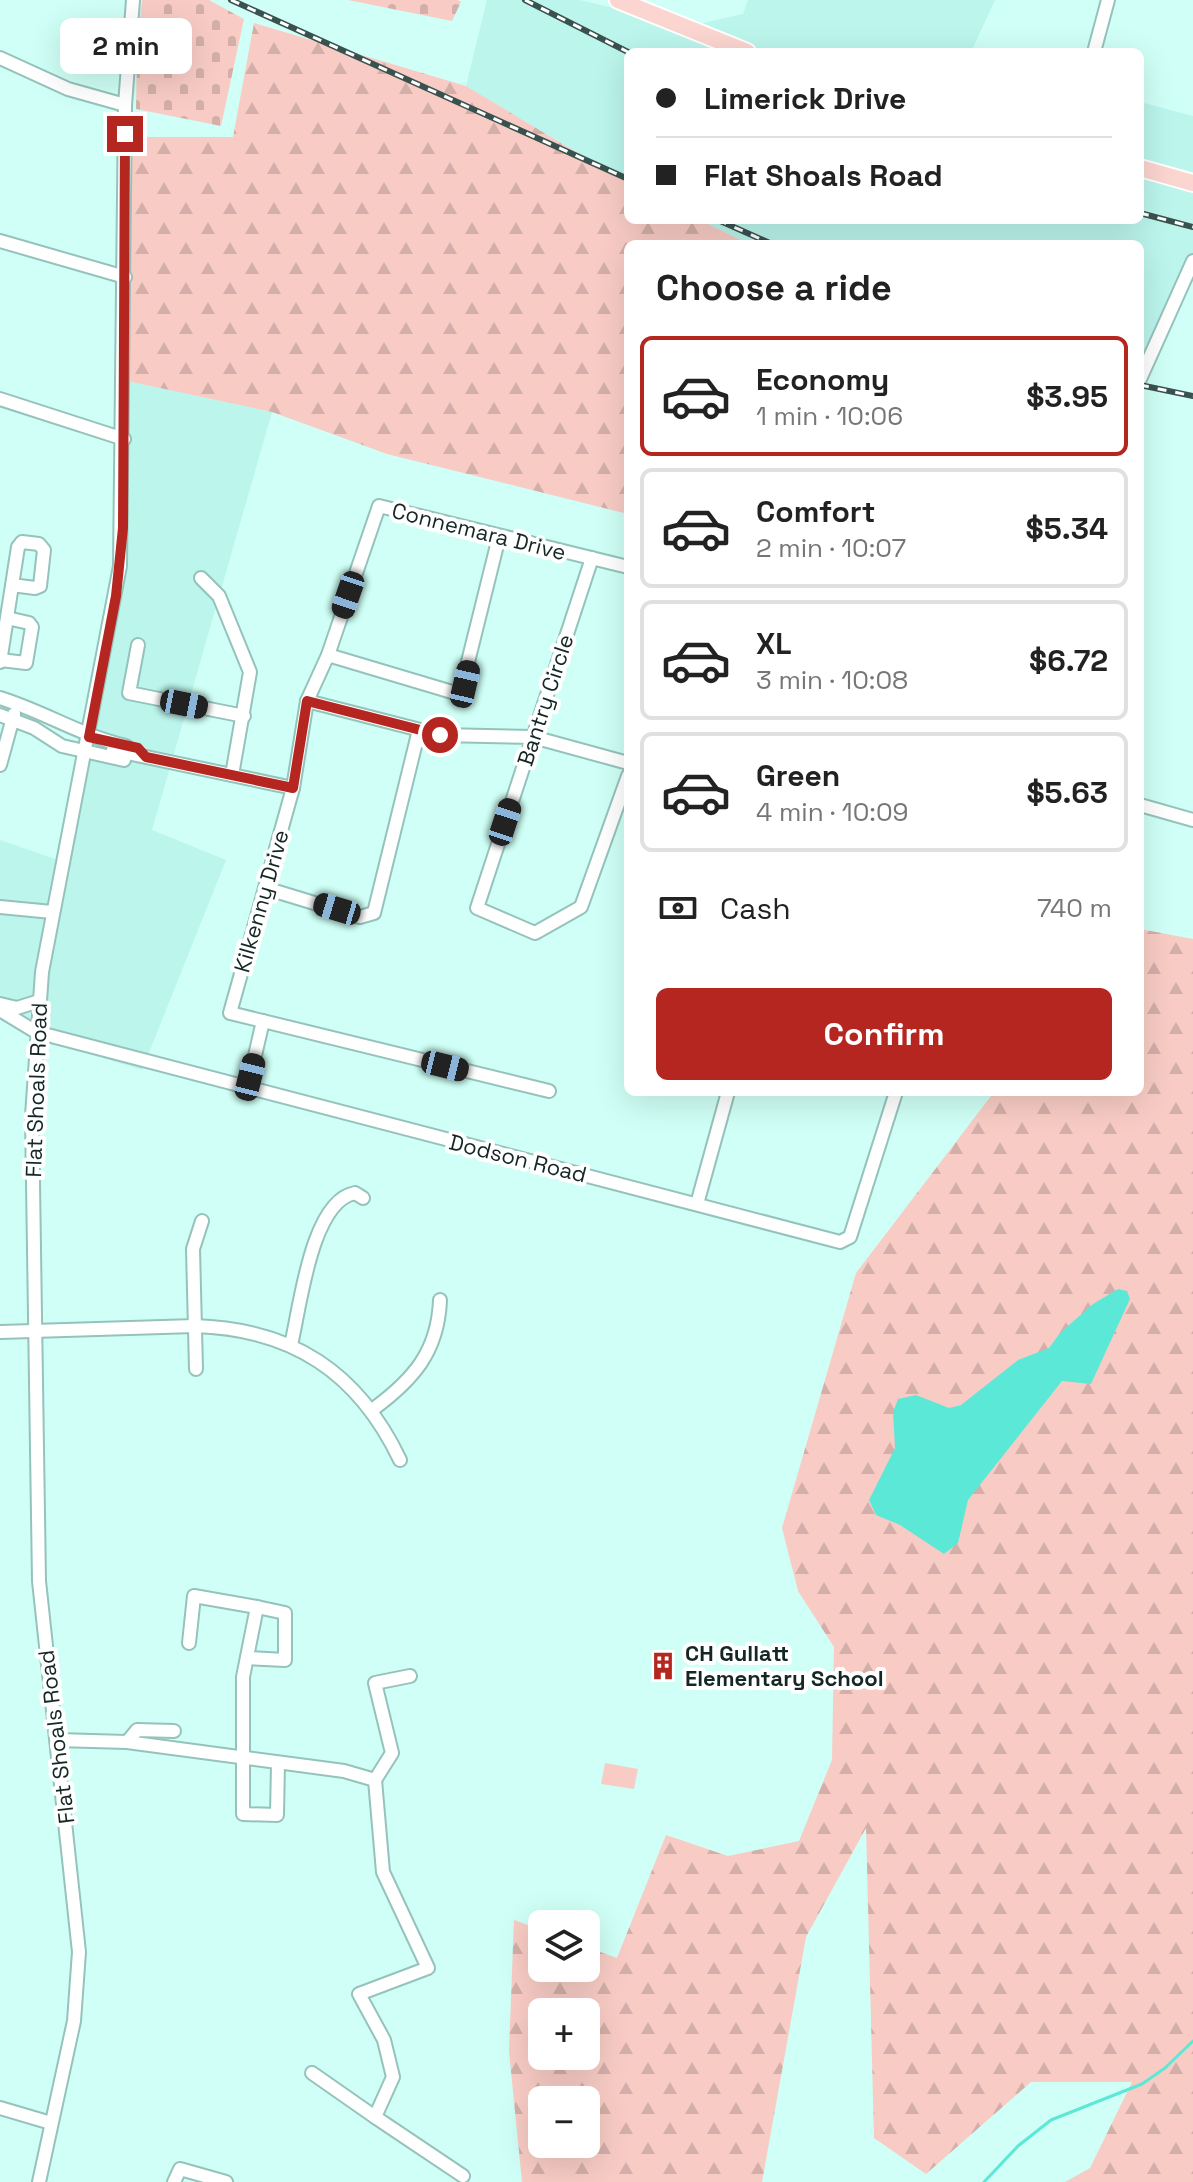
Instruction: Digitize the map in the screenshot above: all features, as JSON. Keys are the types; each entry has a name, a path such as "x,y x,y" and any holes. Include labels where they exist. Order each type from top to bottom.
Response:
{"main road":[{"path":"618,0 737,48"},
{"path":"1144,169 1193,183"}],"street":[{"name":"Flat Shoals Road","path":"39,2182 74,2021 79,1952 39,1581 32,1116 39,1001 52,912 89,737 120,566 124,439 125,105 133,0"},
{"path":"1095,48 1108,0"},
{"path":"0,58 68,89 125,105"},
{"path":"0,241 125,277"},
{"path":"1144,370 1193,261"},
{"path":"0,399 124,439"},
{"name":"Connemara Drive","path":"328,655 379,506 592,558"},
{"path":"328,655 452,692 461,690 499,537"},
{"path":"592,558 624,566"},
{"name":"Bantry Circle","path":"592,558 477,908 535,933 585,903 624,788"},
{"path":"201,578 219,596 250,672 232,775"},
{"path":"7,618 29,623 32,627 26,663 0,661 12,585"},
{"path":"138,645 129,693 244,716"},
{"name":"Kilkenny Drive","path":"263,1021 230,1013 293,788 307,701 328,655"},
{"path":"0,698 17,703 113,750"},
{"path":"307,701 419,730 461,738 533,737 624,762"},
{"path":"0,765 6,718 17,703"},
{"path":"6,718 85,754 138,748 146,757 293,788"},
{"path":"265,888 360,917 374,913 419,730"},
{"path":"1144,806 1193,820"},
{"path":"0,907 52,912"},
{"path":"0,1004 17,1008 39,1001"},
{"name":"Dodson Road","path":"0,1010 36,1032 846,1241 859,1210 895,1096"},
{"path":"250,1077 263,1021 549,1091"},
{"path":"697,1204 727,1096"},
{"path":"291,1345 322,1221 346,1194 355,1193 363,1198"},
{"path":"196,1369 193,1249 202,1221"},
{"path":"372,1410 403,1387 423,1363 437,1333 440,1300"},
{"path":"0,1332 34,1334 78,1332 99,1327 195,1326 243,1330 291,1345 333,1370 372,1410 400,1460"},
{"path":"189,1643 194,1596 285,1613 285,1660 247,1658"},
{"path":"257,1607 243,1677 243,1814 277,1815 278,1763"},
{"path":"375,2117 393,2077 384,2040 359,1994 428,1968 383,1872 375,1780 392,1753 375,1683 410,1676"},
{"path":"127,1742 137,1730 174,1731"},
{"path":"57,1740 127,1742 344,1771 375,1780"},
{"path":"312,2073 463,2176"},
{"path":"0,2108 51,2123"},
{"path":"174,2182 180,2169 226,2182"}],"shaded area":[{"path":"487,0 580,0 689,26 743,14 748,0 995,0 973,48 624,48 624,181 466,86"},
{"path":"1144,103 1193,116 1193,265 1144,375 1144,240 741,240 708,224 1144,224"},
{"path":"127,381 272,412 152,830 226,860 142,1070 36,1037 0,1017 0,840 64,862 123,566"}],"green space":[{"path":"142,0 209,0 244,19 221,126 136,109"},
{"path":"348,0 458,0 461,2 452,21"},
{"path":"254,23 466,86 624,181 624,224 708,224 741,240 624,240 624,513 387,454 272,412 127,381 124,137 233,137"},
{"path":"1144,930 1193,939 1193,2182 1065,2182 1090,2168 1132,2082 1031,2082 926,2174 874,2138 866,1828 806,1937 762,2182 522,2182 509,2051 514,1920 528,1925 528,1982 600,1982 600,1952 617,1958 666,1835 728,1856 799,1841 832,1760 834,1647 798,1591 782,1528 856,1273 991,1096 1144,1096"},
{"path":"605,1763 638,1769 634,1789 601,1784"}],"water":[{"path":"1118,1289 1127,1291 1130,1299 1091,1384 1062,1381 968,1500 958,1543 944,1554 900,1525 876,1515 869,1500 895,1448 893,1412 898,1399 916,1395 949,1408 961,1405 1018,1360 1049,1348 1060,1333 1093,1304"}],"waterway":[{"path":"984,2182 1018,2146 1051,2120 1142,2084 1165,2068 1193,2041"}],"railway":[{"path":"231,0 624,177"},
{"path":"525,0 624,50"},
{"path":"1144,214 1193,227"},
{"path":"727,224 763,240"},
{"path":"1144,386 1193,396"}],"place":[{"name":"CH Gullatt Elementary School","path":"663,1666"}],"route":[{"path":"125,134 123,528 116,596 89,737 138,748 146,757 293,788 307,701 440,735"}]}
